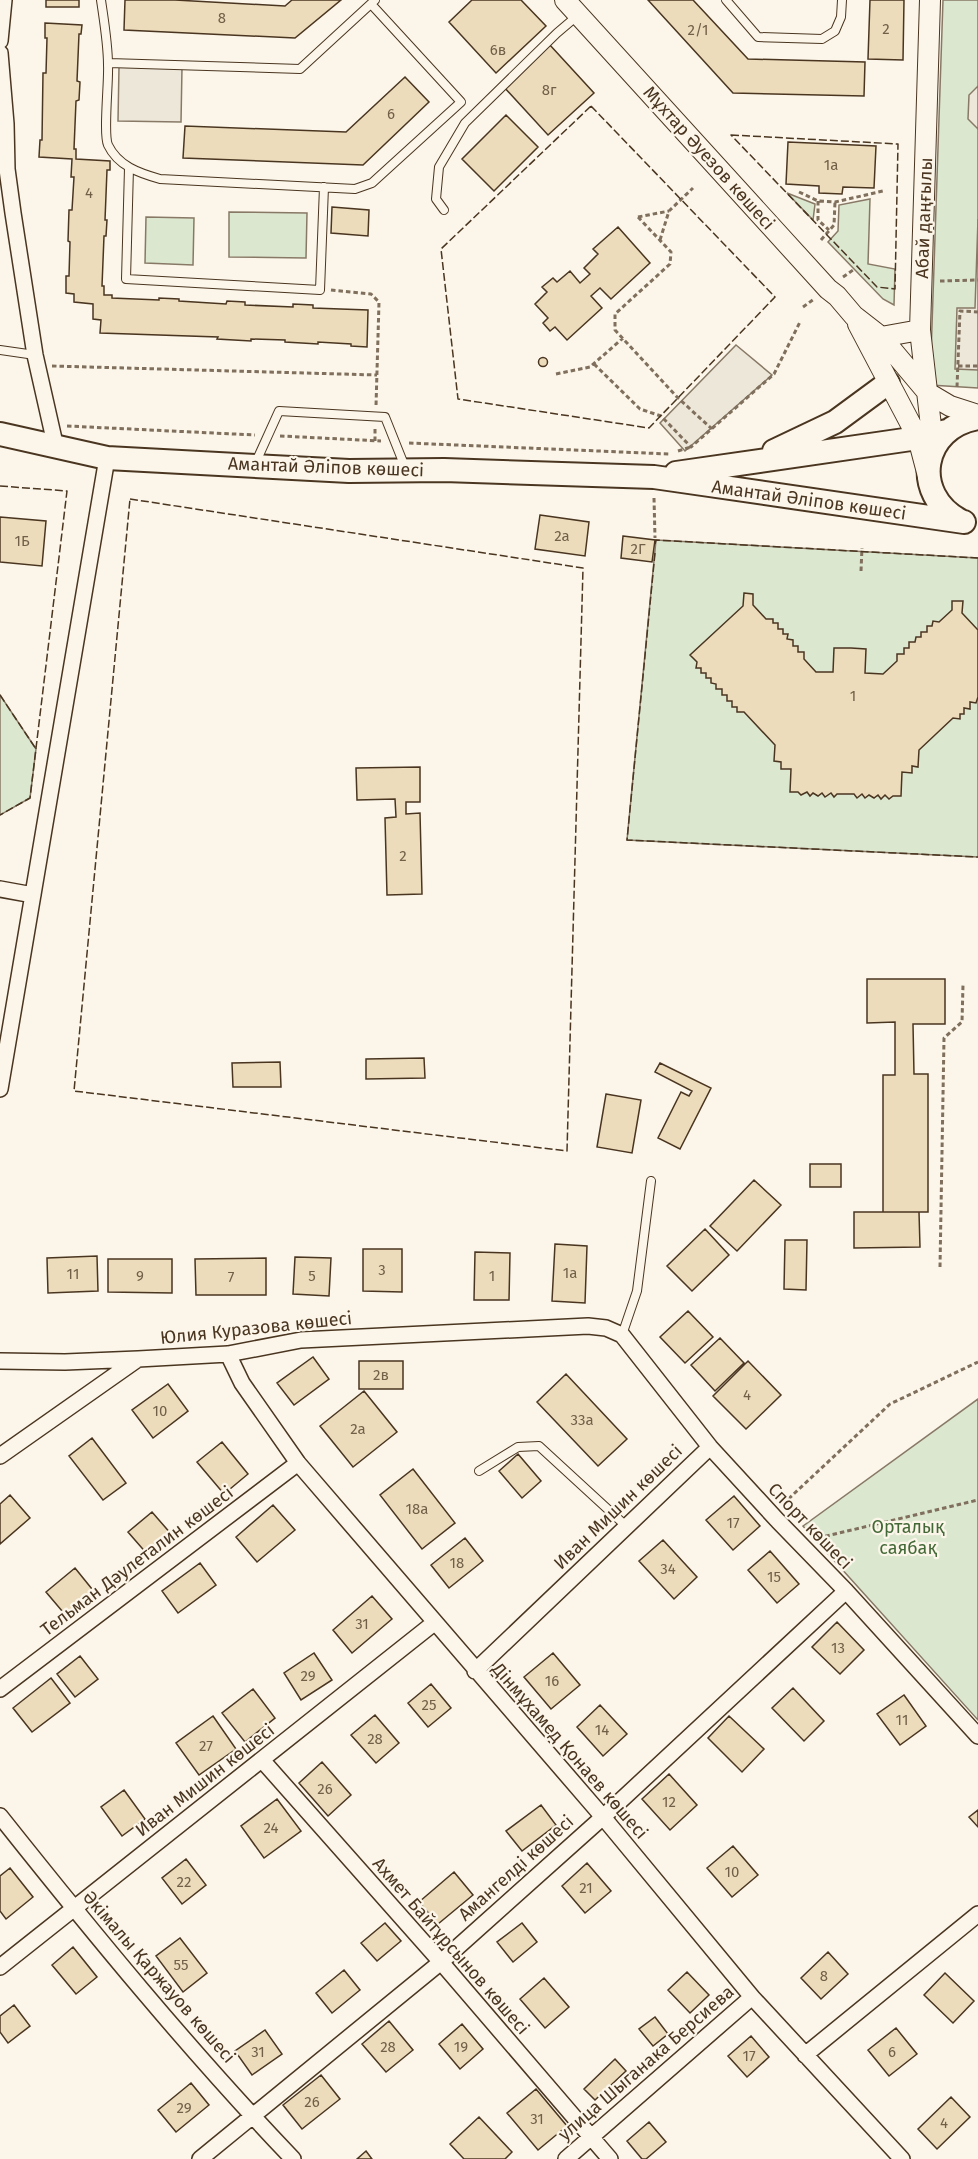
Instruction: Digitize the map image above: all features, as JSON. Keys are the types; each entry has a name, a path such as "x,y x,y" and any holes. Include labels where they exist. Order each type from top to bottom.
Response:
{"main road":[{"path":"753,461 835,422 888,383"},
{"name":"Амантай Әліпов көшесі","path":"654,477 932,434 978,416"},
{"path":"932,434 937,442 928,468 933,494 950,515 971,524"},
{"name":"Амантай Әліпов көшесі","path":"0,435 107,458 349,471 466,470 654,477 971,524"}],"street":[{"path":"0,41 4,0"},
{"name":"Мұхтар Әуезов көшесі","path":"565,0 854,316 881,337 928,393 950,406 978,416"},
{"name":"Абай даңғылы","path":"930,0 921,330 932,434"},
{"path":"0,53 7,169 36,360 56,448"},
{"name":"Мұхтар Әуезов көшесі","path":"854,316 888,383 932,434 929,481"},
{"path":"881,337 921,330"},
{"path":"0,1089 107,458"},
{"path":"0,889 33,895"},
{"name":"Юлия Куразова көшесі","path":"0,1361 65,1362 228,1354 301,1340 588,1326 606,1328 622,1335"},
{"name":"Спорт көшесі","path":"622,1335 710,1447 798,1543 846,1591 978,1737"},
{"name":"Дінмұхамед Қонаев көшесі","path":"228,1354 242,1383 298,1463 603,1817 752,1997 902,2159"},
{"path":"0,1456 138,1359"},
{"name":"Иван Мишин көшесі","path":"475,1671 710,1447"},
{"name":"Тельман Дәулеталин көшесі","path":"0,1689 298,1463"},
{"name":"Амангелді көшесі","path":"200,2159 441,1962 603,1817 846,1591"},
{"name":"Иван Мишин көшесі","path":"0,1967 434,1623"},
{"name":"Ахмет Байтұрсынов көшесі","path":"262,1760 441,1962 610,2159"},
{"name":"Әкімалы Қаржауов көшесі","path":"0,1816 73,1908 293,2159"},
{"path":"805,2055 978,1914"},
{"name":"улица Шыганака Берсиева","path":"566,2159 752,1997"}],"lane":[{"path":"101,0 109,63 106,142 113,154 140,174 160,179 355,189 372,183 461,102 373,2 300,69 109,63"},
{"path":"726,0 758,37 822,39 835,31 842,17 842,0"},
{"path":"444,210 436,199 439,167 465,123 557,33 579,15"},
{"path":"129,168 126,279 320,290 324,188"},
{"path":"0,350 36,360"},
{"path":"255,465 279,411 386,417 406,471"},
{"path":"622,1335 637,1291 651,1181"},
{"path":"479,1471 518,1447 539,1446 626,1526"}],"path":[{"path":"660,240 669,211 693,188"},
{"path":"799,192 818,201 835,202 883,191"},
{"path":"818,201 818,220 829,231"},
{"path":"821,240 834,225 835,202"},
{"path":"669,211 638,217 670,252 670,264 615,314 615,330 678,398 712,429"},
{"path":"320,290 370,294 379,302 375,441"},
{"path":"957,387 960,311 978,312"},
{"path":"50,425 668,454 691,447 774,374 800,322"},
{"path":"556,374 590,367 623,338"},
{"path":"36,360 377,375"},
{"path":"594,364 640,409 661,416 691,447"},
{"path":"958,366 978,366"},
{"path":"654,477 655,538"},
{"path":"861,571 862,548"},
{"path":"940,1267 944,1038 962,1022 963,985"},
{"path":"772,1515 890,1404 978,1362"},
{"path":"798,1543 978,1500"}],"green space":[{"path":"943,0 978,0 978,388 930,385"},
{"path":"787,193 815,204 813,220"},
{"path":"870,199 868,264 895,269 894,305 883,299 828,242 838,231 839,205"},
{"path":"229,212 307,213 306,258 229,257"},
{"path":"146,217 194,218 193,265 145,263"},
{"path":"656,540 978,558 978,857 627,840"},
{"path":"0,695 36,749 30,798 0,815"},
{"name":"Орталық саябақ","path":"978,1399 978,1720 803,1526"}],"shaded area":[{"path":"119,67 182,68 181,122 118,121"},
{"path":"978,86 978,129 968,119 969,95"},
{"path":"978,219 978,370 955,369 957,308 975,308"},
{"path":"736,345 772,375 685,451 660,423"}],"building":[{"path":"46,0 79,0 79,7 46,7"},
{"path":"125,0 175,0 285,6 292,0 341,0 295,38 124,30"},
{"path":"472,0 521,0 546,26 496,73 449,22"},
{"path":"648,0 693,0 748,59 865,62 864,96 733,93"},
{"path":"870,0 904,0 903,60 868,59"},
{"path":"45,23 82,25 81,34 79,34 77,81 80,82 79,100 76,101 74,149 76,149 76,159 110,161 110,170 107,170 105,220 107,220 106,236 104,236 102,286 104,286 104,295 112,295 112,298 179,299 179,301 226,304 227,301 245,302 245,305 293,307 293,304 313,305 313,308 368,310 367,347 351,346 351,344 285,342 285,340 251,339 251,341 217,339 218,337 100,333 101,320 93,319 93,304 74,302 74,294 66,293 66,276 69,276 69,210 72,210 74,177 71,177 72,159 39,157 40,140 42,140 43,73 46,73"},
{"path":"549,44 594,93 548,135 503,86"},
{"path":"405,77 429,102 363,165 183,158 185,126 346,132"},
{"path":"506,115 538,147 494,191 462,159"},
{"path":"788,142 876,146 874,188 843,187 842,194 819,193 819,186 786,184"},
{"path":"332,207 369,210 368,236 331,233"},
{"path":"618,227 650,263 611,299 600,288 591,296 602,308 567,340 555,327 550,331 543,323 548,318 535,304 547,292 542,287 553,278 557,282 570,271 580,283 590,274 584,268 598,254 593,249"},
{"path":"543,357 548,362 543,367 538,362"},
{"path":"540,515 589,522 585,556 535,549"},
{"path":"0,517 46,521 42,566 0,562"},
{"path":"623,536 655,540 652,562 621,558"},
{"path":"744,593 753,594 753,605 766,619 773,619 773,623 778,623 778,629 783,629 783,634 788,634 787,639 793,640 793,646 798,646 798,652 804,652 804,659 816,672 833,672 834,648 851,648 866,649 865,673 883,674 897,661 897,654 904,654 904,648 909,648 909,642 915,642 916,637 921,637 921,632 927,632 927,626 932,626 933,621 939,622 952,610 952,601 963,601 962,613 978,630 978,697 976,703 970,702 970,709 964,708 964,714 960,714 960,719 953,718 919,750 918,767 912,766 912,773 902,772 901,796 893,796 889,799 885,795 881,799 878,795 874,798 869,795 865,798 862,794 857,798 854,794 837,794 834,797 831,793 825,797 822,793 818,796 813,793 810,796 807,792 801,795 798,792 790,792 791,769 781,769 781,762 774,761 775,745 744,712 737,712 737,707 732,707 732,701 727,701 727,695 722,695 722,689 716,689 716,684 711,683 711,678 706,678 706,673 701,673 701,668 696,668 697,662 690,655 743,606"},
{"path":"420,767 420,802 406,802 406,814 420,813 422,894 387,895 385,818 396,817 395,799 357,800 356,768"},
{"path":"867,979 945,979 945,1024 913,1024 914,1074 928,1074 928,1212 883,1212 883,1075 895,1075 895,1022 867,1023"},
{"path":"424,1058 425,1078 366,1079 366,1059"},
{"path":"280,1062 281,1087 233,1087 232,1063"},
{"path":"660,1063 711,1088 680,1149 658,1138 681,1092 689,1096 692,1091 655,1072"},
{"path":"606,1094 641,1100 632,1153 597,1147"},
{"path":"810,1164 841,1164 841,1187 810,1187"},
{"path":"754,1180 781,1205 737,1251 710,1226"},
{"path":"854,1212 919,1212 920,1247 854,1248"},
{"path":"705,1229 729,1255 692,1291 667,1266"},
{"path":"785,1240 807,1240 806,1290 784,1289"},
{"path":"555,1244 587,1246 585,1303 552,1301"},
{"path":"363,1249 402,1249 402,1292 363,1291"},
{"path":"475,1252 510,1253 509,1300 474,1300"},
{"path":"97,1256 98,1291 48,1293 47,1258"},
{"path":"295,1257 331,1258 329,1296 293,1294"},
{"path":"266,1258 266,1295 196,1295 195,1259"},
{"path":"108,1259 172,1259 172,1293 108,1292"},
{"path":"688,1311 713,1337 685,1363 660,1337"},
{"path":"720,1338 744,1363 715,1391 691,1365"},
{"path":"313,1357 329,1379 294,1405 277,1383"},
{"path":"359,1361 403,1361 403,1389 359,1389"},
{"path":"748,1361 781,1395 746,1429 713,1396"},
{"path":"566,1374 627,1439 598,1466 537,1402"},
{"path":"168,1384 188,1411 153,1438 132,1410"},
{"path":"364,1391 397,1432 353,1467 320,1426"},
{"path":"92,1438 126,1483 103,1500 69,1456"},
{"path":"222,1442 248,1474 224,1494 197,1462"},
{"path":"518,1454 541,1481 522,1498 499,1471"},
{"path":"413,1469 455,1523 422,1549 380,1495"},
{"path":"10,1495 30,1518 0,1544 0,1504"},
{"path":"734,1496 760,1526 733,1550 706,1520"},
{"path":"273,1505 295,1530 257,1562 236,1537"},
{"path":"152,1512 172,1535 148,1555 128,1532"},
{"path":"465,1538 483,1561 449,1588 431,1565"},
{"path":"663,1540 697,1577 674,1599 639,1561"},
{"path":"770,1551 799,1584 777,1603 748,1570"},
{"path":"200,1563 216,1585 178,1613 162,1591"},
{"path":"75,1568 96,1594 68,1618 46,1592"},
{"path":"372,1596 392,1619 352,1653 333,1630"},
{"path":"837,1622 864,1650 840,1674 812,1647"},
{"path":"314,1653 332,1680 301,1700 284,1673"},
{"path":"553,1653 580,1685 551,1709 524,1677"},
{"path":"80,1656 98,1679 75,1697 57,1674"},
{"path":"51,1678 70,1703 32,1732 13,1708"},
{"path":"431,1684 451,1708 428,1727 408,1703"},
{"path":"793,1688 824,1721 804,1741 772,1708"},
{"path":"253,1689 275,1718 245,1742 222,1713"},
{"path":"904,1695 926,1726 900,1745 877,1714"},
{"path":"600,1705 627,1734 603,1756 577,1727"},
{"path":"375,1715 399,1743 376,1763 351,1735"},
{"path":"213,1716 236,1749 199,1775 176,1743"},
{"path":"729,1716 764,1749 742,1772 708,1738"},
{"path":"322,1762 351,1795 328,1816 299,1783"},
{"path":"669,1774 697,1805 670,1830 642,1799"},
{"path":"124,1790 145,1819 122,1836 101,1807"},
{"path":"277,1799 301,1831 264,1858 241,1826"},
{"path":"541,1805 556,1825 522,1851 506,1831"},
{"path":"978,1810 978,1827 969,1817"},
{"path":"733,1846 758,1875 732,1897 707,1868"},
{"path":"186,1859 206,1885 182,1904 162,1878"},
{"path":"587,1863 611,1891 585,1913 562,1886"},
{"path":"10,1868 33,1897 6,1919 0,1911 0,1876"},
{"path":"454,1872 473,1895 438,1924 419,1902"},
{"path":"385,1923 401,1941 377,1961 361,1943"},
{"path":"522,1923 537,1942 513,1962 497,1942"},
{"path":"180,1938 207,1973 183,1992 156,1956"},
{"path":"73,1947 97,1977 76,1994 52,1965"},
{"path":"828,1952 848,1974 821,1999 801,1978"},
{"path":"344,1970 360,1990 332,2013 316,1993"},
{"path":"687,1972 709,1995 690,2013 668,1990"},
{"path":"945,1973 974,2001 953,2023 924,1995"},
{"path":"544,1978 569,2007 545,2028 520,1999"},
{"path":"14,2005 30,2026 8,2043 0,2032 0,2016"},
{"path":"655,2017 668,2034 653,2046 639,2029"},
{"path":"389,2021 413,2050 386,2072 362,2044"},
{"path":"462,2024 483,2049 460,2069 439,2044"},
{"path":"896,2028 917,2054 889,2076 868,2050"},
{"path":"265,2030 282,2054 252,2075 235,2051"},
{"path":"751,2036 769,2057 747,2077 728,2056"},
{"path":"615,2059 626,2071 595,2100 584,2089"},
{"path":"321,2075 340,2099 302,2129 283,2105"},
{"path":"191,2083 209,2105 176,2132 158,2110"},
{"path":"536,2089 567,2126 538,2150 507,2113"},
{"path":"951,2097 970,2117 937,2149 918,2129"},
{"path":"479,2117 512,2152 505,2159 464,2159 450,2144"},
{"path":"649,2122 666,2142 646,2159 642,2159 627,2141"},
{"path":"366,2151 372,2159 357,2159"}],"fence":[{"path":"591,106 775,297 649,428 458,399 441,249 591,106"},
{"path":"731,135 898,144 895,289 877,287 731,135"},
{"path":"0,486 67,491 30,798 0,815"},
{"path":"130,499 583,568 567,1151 74,1091 130,499"},
{"path":"655,544 656,540 978,558"},
{"path":"655,553 627,840 978,857"},
{"path":"0,695 36,749"}]}
